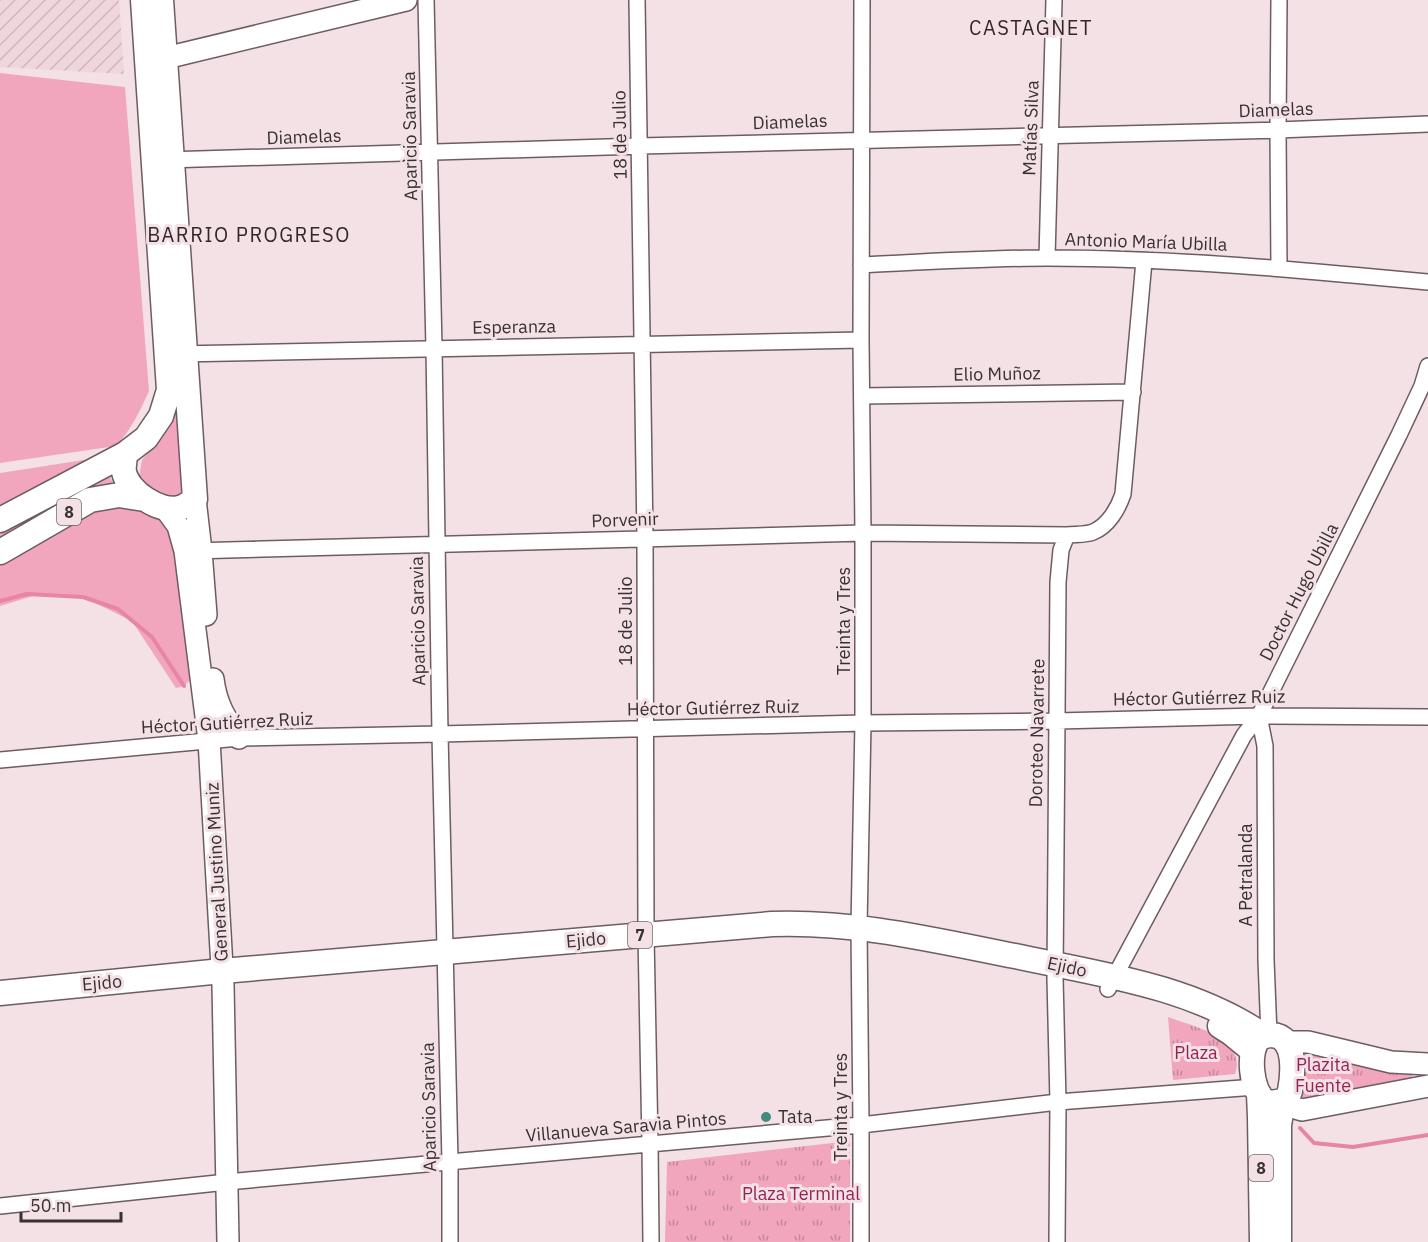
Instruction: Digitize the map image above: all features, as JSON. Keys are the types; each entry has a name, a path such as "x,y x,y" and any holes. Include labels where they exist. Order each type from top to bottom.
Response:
{"main road":[{"name":"8","path":"143,0 157,60"},
{"name":"8","path":"0,552 90,500 118,495 179,508 195,499 177,354 163,160 157,60 161,0"},
{"name":"8","path":"0,520 125,454 146,438 161,416 177,354"},
{"path":"125,454 124,472 132,488 155,503"},
{"name":"Ejido","path":"0,993 223,978 646,941 859,933 980,962 1055,971 1111,983 1215,1023 1231,1033 1268,1041"},
{"name":"Ejido","path":"0,1007 223,978"},
{"path":"1268,1041 1290,1049 1292,1056 1292,1083 1283,1101 1263,1100 1257,1091 1253,1068 1268,1041"},
{"name":"8","path":"1257,1091 1260,1117 1262,1242"},
{"name":"8","path":"1279,1242 1279,1125 1283,1101"}],"street":[{"path":"157,60 406,0"},
{"name":"Aparicio Saravia","path":"426,0 450,1242"},
{"name":"18 de Julio","path":"638,0 645,539 646,941 651,1242"},
{"name":"Treinta y Tres","path":"861,1242 859,933 863,723 862,0"},
{"name":"Matías Silva","path":"1047,258 1054,0"},
{"path":"1279,0 1279,268"},
{"name":"Diamelas","path":"163,160 1428,124"},
{"name":"Antonio María Ubilla","path":"861,265 1047,258 1279,268 1428,282"},
{"path":"1067,535 1092,532 1108,521 1119,507 1123,494 1144,261"},
{"name":"Esperanza","path":"177,354 861,340"},
{"name":"Doctor Hugo Ubilla","path":"1111,983 1244,735 1259,716 1400,435 1422,386 1428,366"},
{"path":"1422,386 1428,401"},
{"name":"Elio Muñoz","path":"862,396 1133,392"},
{"name":"General Justino Muniz","path":"195,499 193,551 209,740 223,978 228,1242"},
{"name":"General Justino Muniz","path":"155,503 178,526 193,551 214,694 224,717 239,738"},
{"name":"Porvenir","path":"193,551 863,533 1067,535"},
{"name":"Doroteo Navarrete","path":"1057,1242 1058,1102 1055,971 1058,582 1061,550 1067,535"},
{"name":"Héctor Gutiérrez Ruiz","path":"0,760 239,738 1259,716 1428,717"},
{"name":"A Petralanda","path":"1259,716 1265,746 1268,1041"},
{"path":"1268,1041 1308,1042 1391,1062 1428,1064"},
{"path":"1283,1101 1302,1110 1428,1086"},
{"name":"Villanueva Saravia Pintos","path":"0,1206 227,1182 861,1125 1058,1102 1257,1091"}],"shaded area":[{"path":"0,0 119,0 124,74 0,67"}],"green space":[{"path":"0,73 125,87 149,391 131,427 116,446 0,463"},
{"path":"181,379 187,493 169,499 152,491 139,478 142,460 169,427"},
{"path":"103,457 0,510 0,473"},
{"path":"107,471 114,485 0,543 0,528"},
{"path":"112,504 151,510 172,532 191,679 184,686 176,688 132,621 83,597 36,595 0,606 0,561 86,510"},
{"name":"Plaza","path":"1168,1017 1203,1029 1226,1043 1233,1051 1237,1062 1235,1074 1173,1080"},
{"name":"Plazita Fuente","path":"1303,1051 1413,1076 1311,1100 1302,1099"},
{"name":"Plaza Terminal","path":"850,1141 850,1242 665,1242 667,1162"}],"waterway":[{"path":"0,601 27,594 83,597 118,609 152,637 184,686"},
{"path":"1300,1128 1314,1143 1353,1147 1428,1135"}],"place":[{"name":"Tata","path":"766,1117"}],"district":[{"name":"CASTAGNET","path":"1031,28"},
{"name":"BARRIO PROGRESO","path":"249,235"}]}
